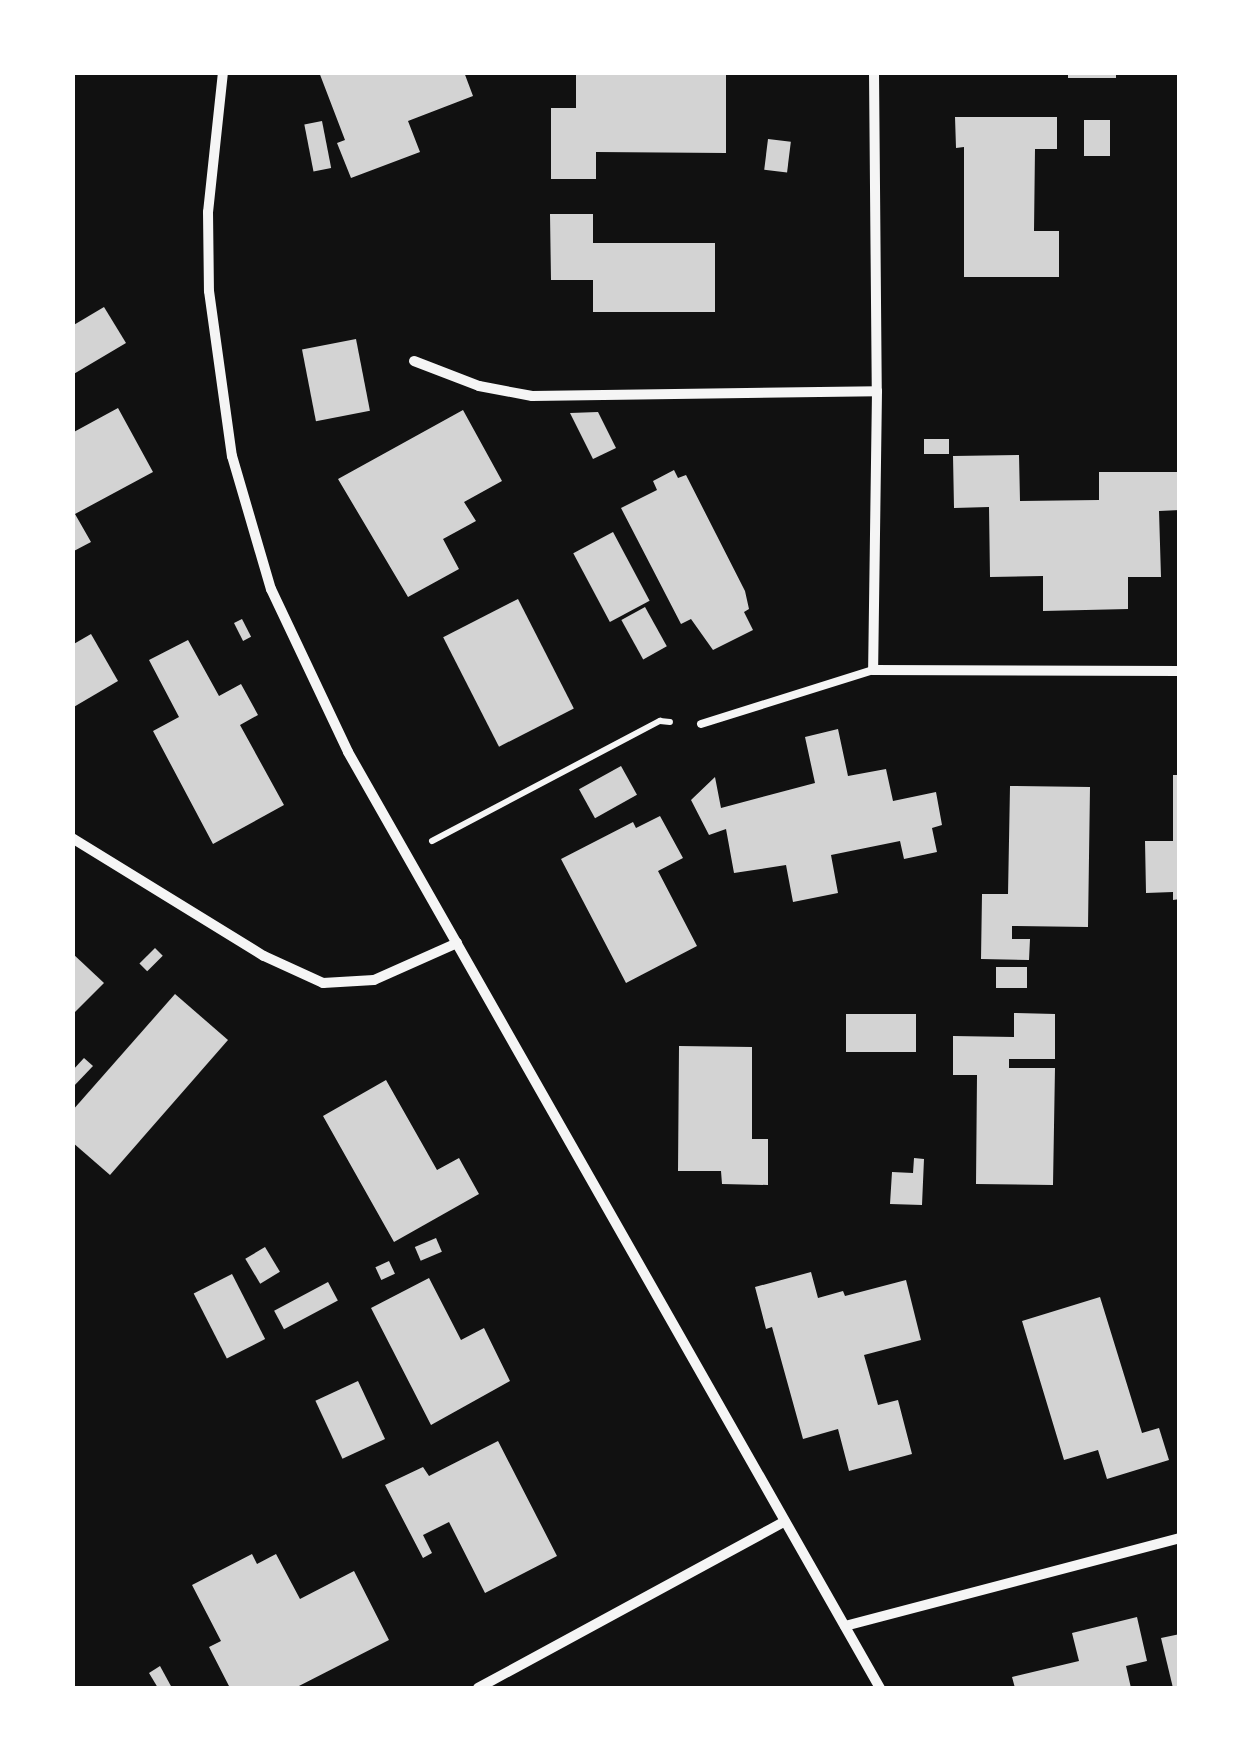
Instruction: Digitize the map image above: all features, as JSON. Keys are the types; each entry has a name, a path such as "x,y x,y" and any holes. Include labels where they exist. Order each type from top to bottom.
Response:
{"street":[{"path":"223,72 208,212 218,366 232,456 249,525 294,646 406,856 880,1688"},
{"path":"874,72 877,391 873,670 1180,672"},
{"path":"414,361 479,386 532,396 877,391"},
{"path":"72,838 264,956 323,983 374,980 457,943"},
{"path":"478,1688 786,1521"},
{"path":"845,1626 1180,1538"}],"lane":[{"path":"701,724 873,670"}],"path":[{"path":"406,856 660,721 701,724"}],"building":[{"path":"319,72 464,72 473,96 408,121 420,152 351,178 337,143 345,140"},
{"path":"576,72 726,72 726,153 596,152 596,179 551,179 551,108 576,108"},
{"path":"1068,72 1116,72 1116,78 1068,78"},
{"path":"955,117 1057,117 1057,149 1035,149 1034,231 1059,231 1059,277 964,277 964,147 956,148"},
{"path":"1084,120 1110,120 1110,156 1084,156"},
{"path":"322,121 331,168 313,172 304,124"},
{"path":"768,139 791,142 787,173 764,170"},
{"path":"550,214 593,214 593,243 715,243 715,312 593,312 593,280 551,280"},
{"path":"104,307 126,343 72,375 72,326"},
{"path":"356,339 370,411 316,421 302,349"},
{"path":"118,408 153,472 75,514 91,542 72,552 72,433"},
{"path":"463,410 502,481 464,502 476,521 443,539 459,569 408,597 338,479"},
{"path":"598,412 616,448 593,459 570,413"},
{"path":"924,439 949,439 949,454 924,454"},
{"path":"1019,455 1020,501 1099,500 1099,472 1180,472 1180,510 1159,511 1161,577 1128,577 1128,609 1043,611 1043,576 990,577 989,507 954,508 953,456"},
{"path":"674,470 678,478 686,475 745,591 749,609 744,612 753,630 713,650 691,619 681,624 621,508 657,490 653,481"},
{"path":"613,532 650,601 610,622 573,553"},
{"path":"518,599 574,709 499,747 443,637"},
{"path":"645,607 667,646 643,659 621,620"},
{"path":"242,619 251,637 243,641 234,623"},
{"path":"91,634 118,681 72,708 72,645"},
{"path":"188,640 219,696 241,684 258,715 240,725 284,805 213,844 153,731 179,717 149,660"},
{"path":"838,729 848,776 886,769 893,801 936,792 942,825 932,828 937,852 904,859 900,841 831,855 838,893 793,902 786,865 734,873 726,829 709,835 691,800 715,777 721,808 815,783 805,737"},
{"path":"621,766 637,795 595,818 579,789"},
{"path":"1173,775 1180,775 1180,899 1173,900 1173,892 1146,893 1145,841 1173,841"},
{"path":"1010,786 1090,787 1088,927 1012,926 1012,939 1030,939 1029,960 981,959 982,894 1008,894"},
{"path":"660,816 683,858 658,871 697,946 626,983 561,859 633,822 636,828"},
{"path":"155,948 163,956 147,971 139,964"},
{"path":"72,953 104,983 72,1015"},
{"path":"996,967 1027,967 1027,988 996,988"},
{"path":"175,994 228,1040 110,1175 72,1142 72,1111"},
{"path":"1014,1013 1055,1014 1055,1059 1009,1059 1009,1068 1055,1068 1053,1185 976,1184 977,1075 953,1075 953,1036 1014,1037"},
{"path":"846,1014 916,1014 916,1052 846,1052"},
{"path":"679,1046 752,1047 752,1139 768,1139 768,1185 722,1184 721,1171 678,1171"},
{"path":"84,1058 93,1066 72,1088 72,1071"},
{"path":"386,1080 437,1170 459,1158 479,1194 394,1242 323,1116"},
{"path":"914,1158 924,1159 922,1205 890,1204 892,1172 913,1173"},
{"path":"436,1238 442,1252 421,1261 415,1247"},
{"path":"265,1247 280,1272 260,1284 245,1259"},
{"path":"389,1261 395,1274 381,1280 375,1267"},
{"path":"811,1272 818,1298 843,1291 845,1296 906,1280 921,1340 864,1355 878,1405 898,1400 912,1454 849,1471 838,1429 803,1439 772,1327 766,1329 755,1287"},
{"path":"232,1274 265,1339 227,1359 194,1294"},
{"path":"429,1278 461,1340 484,1328 510,1381 431,1425 371,1308"},
{"path":"328,1282 338,1301 284,1329 274,1311"},
{"path":"1100,1297 1142,1433 1159,1428 1169,1460 1107,1479 1098,1450 1064,1460 1022,1321"},
{"path":"358,1381 385,1439 342,1459 315,1401"},
{"path":"498,1441 557,1556 485,1593 449,1522 423,1535 432,1553 423,1558 385,1485 423,1467 429,1476"},
{"path":"252,1554 257,1564 276,1554 300,1599 354,1571 389,1640 295,1688 230,1688 209,1647 221,1641 192,1585"},
{"path":"1137,1617 1147,1661 1126,1666 1131,1688 1015,1688 1012,1677 1079,1661 1072,1633"},
{"path":"1180,1634 1180,1688 1173,1688 1161,1638"},
{"path":"160,1666 172,1688 158,1688 149,1673"}]}
